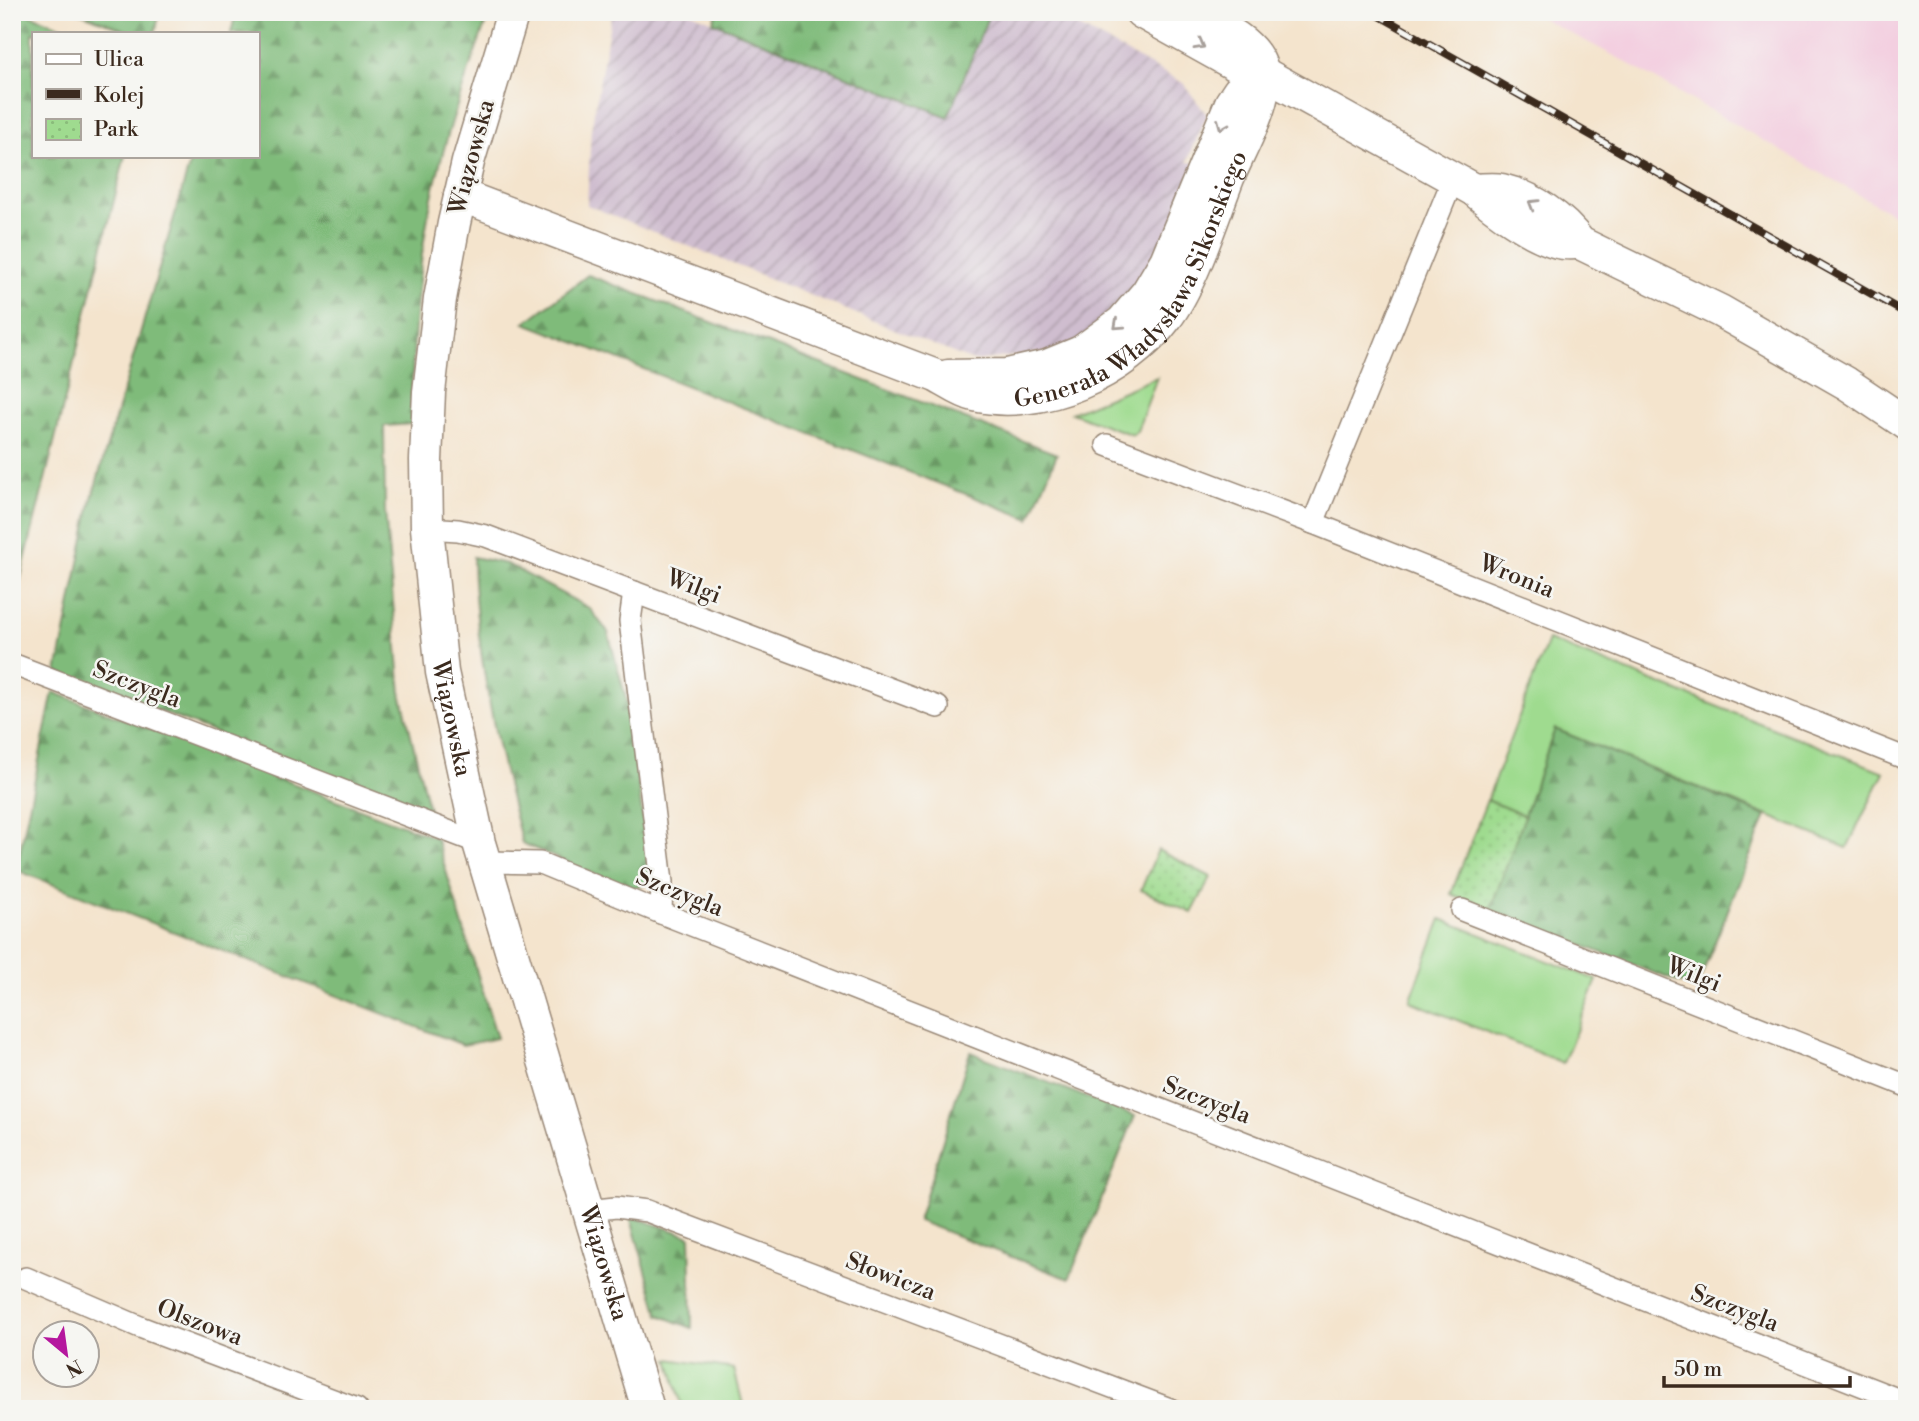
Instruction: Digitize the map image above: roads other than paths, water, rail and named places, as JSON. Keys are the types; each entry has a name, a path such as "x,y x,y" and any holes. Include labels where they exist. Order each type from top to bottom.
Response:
{"main road":[{"name":"Wiązowska","path":"513,12 487,93 460,195 440,299 429,392 427,528 442,672 482,852 648,1409"},
{"path":"1141,12 1236,65 1263,73 1464,184 1497,211 1541,234 1559,243 1580,243 1720,311 1846,383 1907,424"},
{"path":"1187,12 1222,29 1244,44 1252,52 1263,73"},
{"name":"Generała Władysława Sikorskiego","path":"460,195 936,376 971,394 1011,398 1049,395 1082,384 1143,343 1168,317 1188,277 1242,144 1260,107 1263,73"}],"street":[{"path":"1313,523 1464,184"},
{"name":"Wronia","path":"1107,445 1313,523 1907,759"},
{"name":"Wilgi","path":"427,528 458,530 486,536 938,707"},
{"path":"634,592 629,621 663,882 661,913"},
{"name":"Szczygla","path":"12,664 482,852 540,863 1907,1404"},
{"name":"Wilgi","path":"1462,910 1907,1086"},
{"name":"Słowicza","path":"589,1210 616,1207 647,1211 1170,1409"},
{"name":"Olszowa","path":"26,1278 140,1327 357,1409"}],"railway":[{"path":"1373,12 1907,314"}]}
